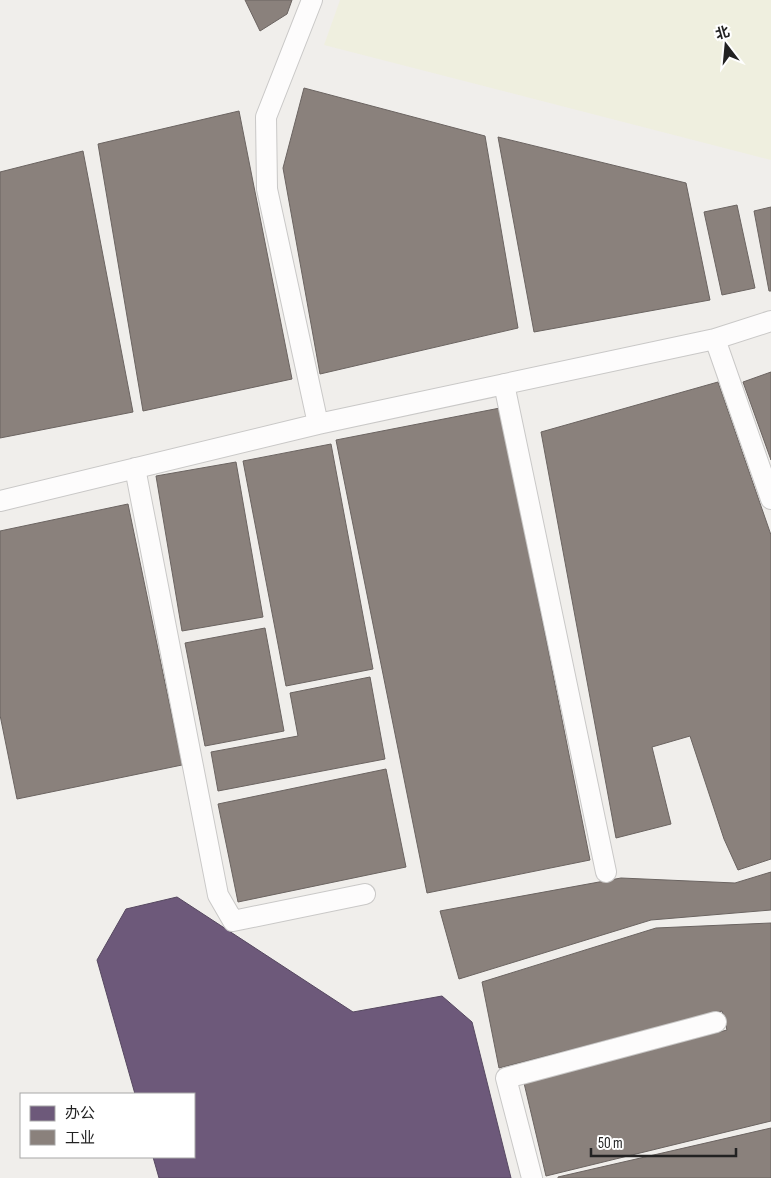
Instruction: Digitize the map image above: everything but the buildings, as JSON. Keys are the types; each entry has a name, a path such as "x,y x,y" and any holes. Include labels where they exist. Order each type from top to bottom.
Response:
{"street":[{"path":"312,0 266,117 267,189 318,424"},
{"path":"0,501 318,424 715,339 771,321"},
{"path":"715,339 771,499"},
{"path":"504,384 606,872"},
{"path":"135,468 218,895 233,921 365,894"},
{"path":"532,1178 506,1078 716,1022"}],"green space":[{"path":"340,0 771,0 771,160 324,45"}]}
